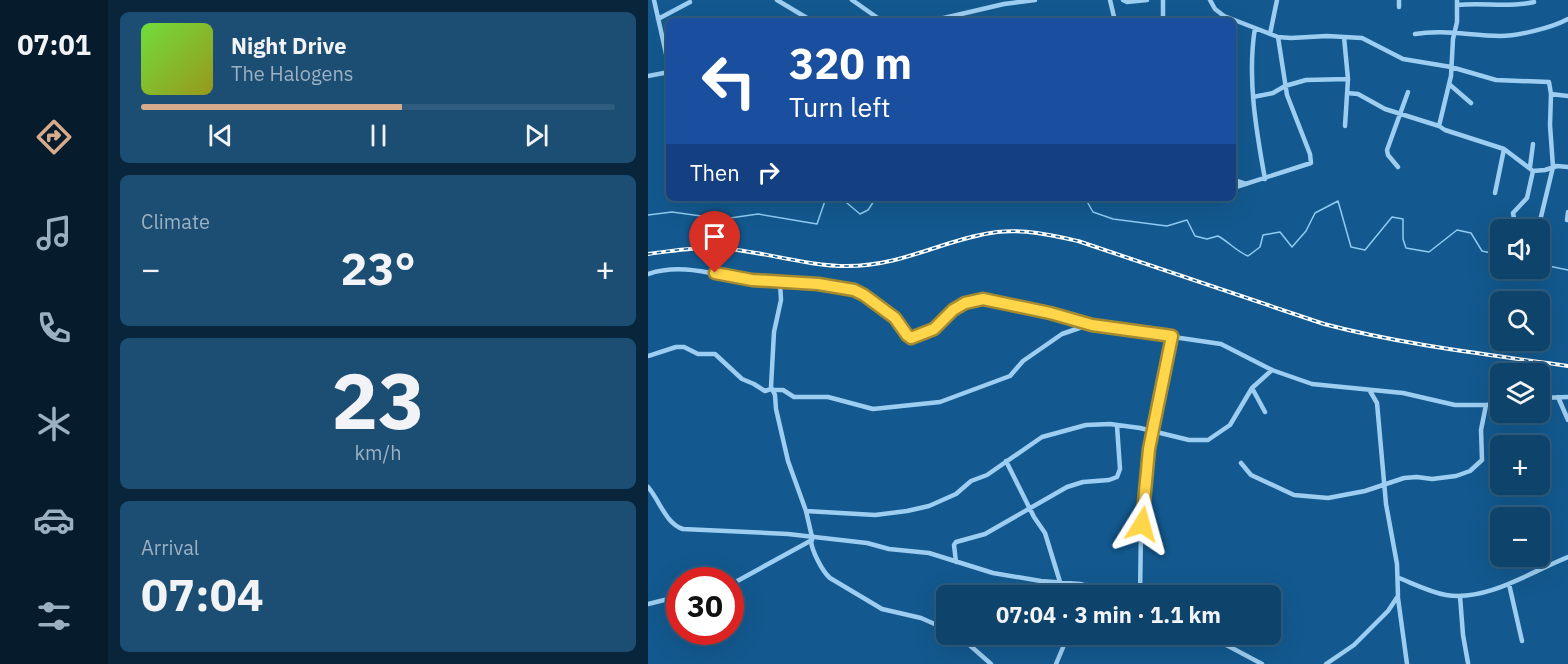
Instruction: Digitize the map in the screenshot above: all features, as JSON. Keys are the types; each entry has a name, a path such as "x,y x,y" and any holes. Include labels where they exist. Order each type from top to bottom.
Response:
{"street":[{"path":"654,0 666,54"},
{"path":"777,0 807,18"},
{"path":"852,0 878,18"},
{"path":"944,18 1035,0"},
{"path":"1110,0 1113,18"},
{"path":"1124,0 1127,2 1147,0"},
{"path":"1163,0 1163,18"},
{"path":"1210,0 1215,9 1231,18"},
{"path":"1270,34 1277,0"},
{"path":"1399,0 1399,7"},
{"path":"658,19 690,2"},
{"path":"1439,126 1449,84 1457,22 1457,3 1534,2"},
{"path":"1415,34 1455,32 1504,36 1551,27 1568,19"},
{"path":"1236,20 1278,37 1366,39 1403,59 1451,67 1496,80 1550,82 1553,167 1540,219"},
{"path":"1255,28 1251,54 1253,97 1265,179"},
{"path":"1236,187 1311,163 1285,86 1278,37"},
{"path":"1344,37 1348,79 1346,126"},
{"path":"648,76 666,73"},
{"path":"1253,97 1312,80 1348,79"},
{"path":"1449,84 1471,104"},
{"path":"1398,167 1388,155 1387,150 1408,92"},
{"path":"1347,93 1362,95 1378,106 1399,114 1504,149 1531,169 1545,170 1568,166"},
{"path":"1551,94 1568,96"},
{"path":"1513,219 1512,215 1527,198 1533,144"},
{"path":"1495,192 1504,149"},
{"path":"1236,180 1248,184"},
{"path":"1567,220 1568,212"},
{"path":"648,274 665,270 700,271 752,280 849,288 860,292 895,318 911,338 934,329 953,310 965,303 983,299 1050,313 1092,325 1221,344 1272,370 1312,384 1410,394 1455,405 1490,404"},
{"path":"780,282 781,300 774,332 772,390 776,395 776,412 788,461 806,511 813,551 818,556 824,572 835,581 882,609 921,618 936,625"},
{"path":"648,356 676,346 698,354 715,354 744,381 765,391 783,390 794,397 828,397 873,409 940,402 1010,375 1023,361 1062,334 1092,325"},
{"path":"1140,585 1142,530 1149,449 1172,336"},
{"path":"806,511 869,515 918,509 951,496 971,481 987,475 1047,435 1086,425 1117,426 1189,440 1208,440 1230,425 1252,388 1272,370"},
{"path":"1252,388 1265,412"},
{"path":"1370,391 1377,403 1384,486 1399,578 1398,596 1407,664"},
{"path":"1377,403 1389,393"},
{"path":"1550,398 1568,398"},
{"path":"1558,398 1568,420"},
{"path":"1241,463 1251,475 1296,496 1334,498 1384,486 1408,477 1432,479 1456,476 1474,468 1483,458 1481,430 1486,405"},
{"path":"956,562 955,543 985,534 1067,487 1117,477 1120,469 1117,426"},
{"path":"1006,461 1034,517 1045,533 1060,582"},
{"path":"648,488 658,499 671,524 683,529 867,543 889,549 921,551 993,573 1087,585"},
{"path":"744,577 812,539"},
{"path":"1399,578 1438,593 1460,596 1509,584 1568,557"},
{"path":"1509,584 1522,641"},
{"path":"1326,664 1354,645 1388,611 1398,596"},
{"path":"1460,596 1462,635 1468,663"},
{"path":"648,604 666,600"},
{"path":"969,645 991,664"},
{"path":"1056,664 1064,645"},
{"path":"1226,645 1262,664"}],"waterway":[{"path":"648,215 672,212 723,219 758,214 817,224 825,201"},
{"path":"845,201 860,214 868,210 874,201"},
{"path":"1087,201 1093,212 1113,219 1167,226 1187,220 1195,236 1207,239 1218,236 1248,256 1260,247 1263,235 1280,232 1292,247 1306,231 1315,213 1338,201 1351,247 1365,250 1392,217 1403,219 1403,239 1406,248 1429,252 1457,230 1471,233 1482,251 1490,253"},
{"path":"1550,266 1568,270"}],"railway":[{"path":"648,254 716,248 831,265 868,265 906,257 978,235 1018,231 1038,233 1078,241 1324,324 1415,343 1568,366"}],"route":[{"path":"715,273 752,280 849,288 860,292 895,318 911,338 934,329 949,312 965,303 983,299 1050,313 1092,325 1172,336 1149,449 1142,524"}]}
